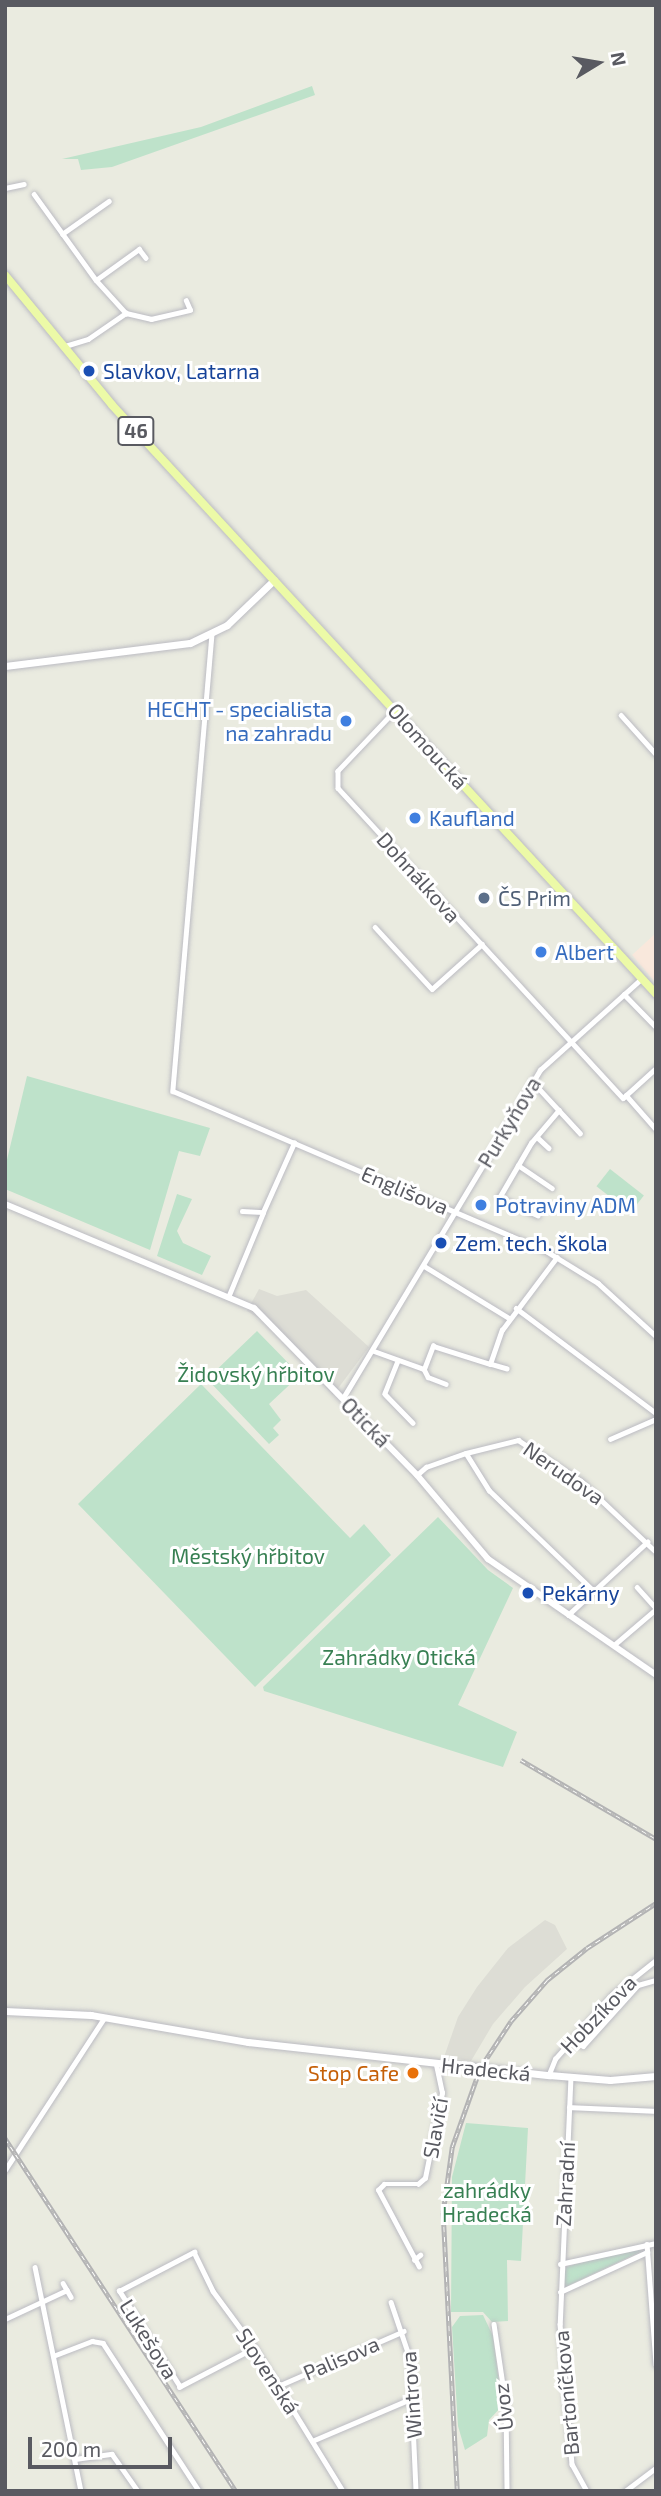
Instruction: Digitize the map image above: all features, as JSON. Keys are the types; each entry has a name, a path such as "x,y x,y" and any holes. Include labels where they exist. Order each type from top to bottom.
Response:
{"main road":[{"name":"46","path":"5,275 62,349 274,580"},
{"name":"Olomoucká","path":"274,580 656,994"},
{"path":"5,666 164,649 212,634 239,616 274,580"},
{"name":"Hradecká","path":"5,2011 104,2017 316,2050 436,2064 614,2080 656,2076"}],"street":[{"path":"5,188 24,184"},
{"path":"34,194 96,281 126,313 151,319 190,310 186,301"},
{"path":"62,234 109,201"},
{"path":"96,281 139,249 146,258"},
{"path":"62,349 89,339 126,313"},
{"name":"Englišova","path":"212,634 173,1091 557,1257 598,1283 656,1336"},
{"name":"Dohnálkova","path":"396,710 338,771 334,782 570,1043"},
{"path":"621,715 656,754"},
{"path":"375,927 432,989 482,944"},
{"name":"Purkyňova","path":"343,1398 374,1351 532,1082 570,1043 642,978"},
{"path":"624,994 656,1027"},
{"path":"570,1043 623,1098 656,1068"},
{"path":"532,1082 580,1133"},
{"path":"626,1095 656,1129"},
{"path":"538,1216 499,1198 537,1136 559,1110"},
{"path":"537,1136 549,1148"},
{"path":"229,1295 293,1143"},
{"path":"518,1164 552,1188"},
{"name":"Otická","path":"5,1204 229,1295 260,1313 417,1475 488,1559 656,1675"},
{"path":"242,1211 263,1212"},
{"path":"490,1363 509,1318 557,1257"},
{"path":"424,1266 509,1318"},
{"path":"516,1308 656,1416 610,1439"},
{"path":"424,1369 433,1346 506,1368"},
{"path":"374,1351 424,1369 428,1377 446,1384"},
{"path":"398,1361 385,1394 413,1423"},
{"name":"Nerudova","path":"417,1475 466,1453 517,1440 534,1447 581,1481 656,1552"},
{"path":"466,1453 494,1495 594,1591"},
{"path":"568,1616 647,1542"},
{"path":"613,1646 656,1608 637,1587"},
{"name":"Hobzíkova","path":"549,2075 553,2061 571,2040 641,1970 656,1960"},
{"path":"641,1970 647,1980"},
{"path":"571,2040 579,2046 585,2045 647,1980 656,1979"},
{"path":"5,2170 104,2017"},
{"name":"Slavičí","path":"419,2267 377,2190 384,2184 415,2184 425,2178 442,2093 436,2064"},
{"name":"Zahradní","path":"560,2292 571,2077"},
{"path":"569,2107 656,2111"},
{"path":"647,2244 656,2365"},
{"path":"560,2264 656,2244"},
{"name":"Slovenská","path":"193,2251 213,2291 255,2348 343,2491"},
{"name":"Lukešova","path":"193,2251 119,2291 180,2386 255,2348"},
{"path":"560,2292 647,2251"},
{"path":"414,2260 420,2255"},
{"path":"34,2267 81,2491"},
{"path":"63,2283 71,2297"},
{"path":"5,2319 67,2290"},
{"name":"Bartoníčkova","path":"560,2292 570,2454 574,2472 587,2491"},
{"name":"Wintrova","path":"391,2302 404,2331 413,2398 416,2491"},
{"name":"Úvoz","path":"494,2324 506,2405 507,2491"},
{"name":"Palisova","path":"278,2386 404,2331"},
{"path":"53,2356 95,2340 103,2343 199,2491"},
{"path":"312,2441 413,2398"},
{"path":"75,2459 112,2454 138,2491"},
{"path":"625,2491 656,2468"}],"shaded area":[{"path":"656,933 656,983 632,955"},
{"path":"259,1289 277,1296 306,1290 369,1347 333,1395 266,1323 247,1311"},
{"path":"545,1920 555,1925 567,1949 525,1987 493,2024 471,2061 444,2057 458,2017 477,1987 508,1948"}],"green space":[{"path":"312,86 315,95 112,167 81,170 78,159 62,159 201,127"},
{"path":"27,1076 210,1128 200,1156 179,1151 150,1250 5,1189 5,1168"},
{"path":"610,1169 644,1195 630,1213 596,1186"},
{"path":"177,1194 192,1199 177,1231 183,1243 211,1256 202,1275 157,1256"},
{"name":"Židovský hřbitov","path":"257,1331 300,1375 269,1404 281,1420 273,1428 279,1435 269,1444 207,1379"},
{"name":"Městský hřbitov","path":"201,1384 350,1538 364,1524 391,1555 255,1687 78,1504"},
{"name":"Zahrádky Otická","path":"438,1517 488,1570 513,1588 458,1705 517,1732 503,1767 264,1691 263,1687"},
{"name":"zahrádky Hradecká","path":"466,2123 528,2128 521,2261 507,2260 508,2321 492,2322 483,2312 451,2312 452,2177"},
{"path":"631,2248 642,2251 563,2288 566,2267"},
{"path":"483,2315 493,2336 502,2406 489,2420 487,2436 465,2450 458,2426 452,2327 460,2316"}],"railway":[{"path":"521,1760 656,1839"},
{"path":"484,2062 511,2021 547,1980 587,1948 656,1903"},
{"path":"457,2491 443,2212 452,2147 478,2074"},
{"path":"5,2138 236,2491"}],"place":[{"name":"Slavkov, Latarna","path":"89,371"},
{"name":"HECHT - specialista na zahradu","path":"346,721"},
{"name":"Kaufland","path":"415,818"},
{"name":"ČS Prim","path":"484,898"},
{"name":"Albert","path":"541,952"},
{"name":"Potraviny ADM","path":"481,1205"},
{"name":"Zem. tech. škola","path":"441,1243"},
{"name":"Pekárny","path":"528,1593"},
{"name":"Stop Cafe","path":"413,2073"}]}
